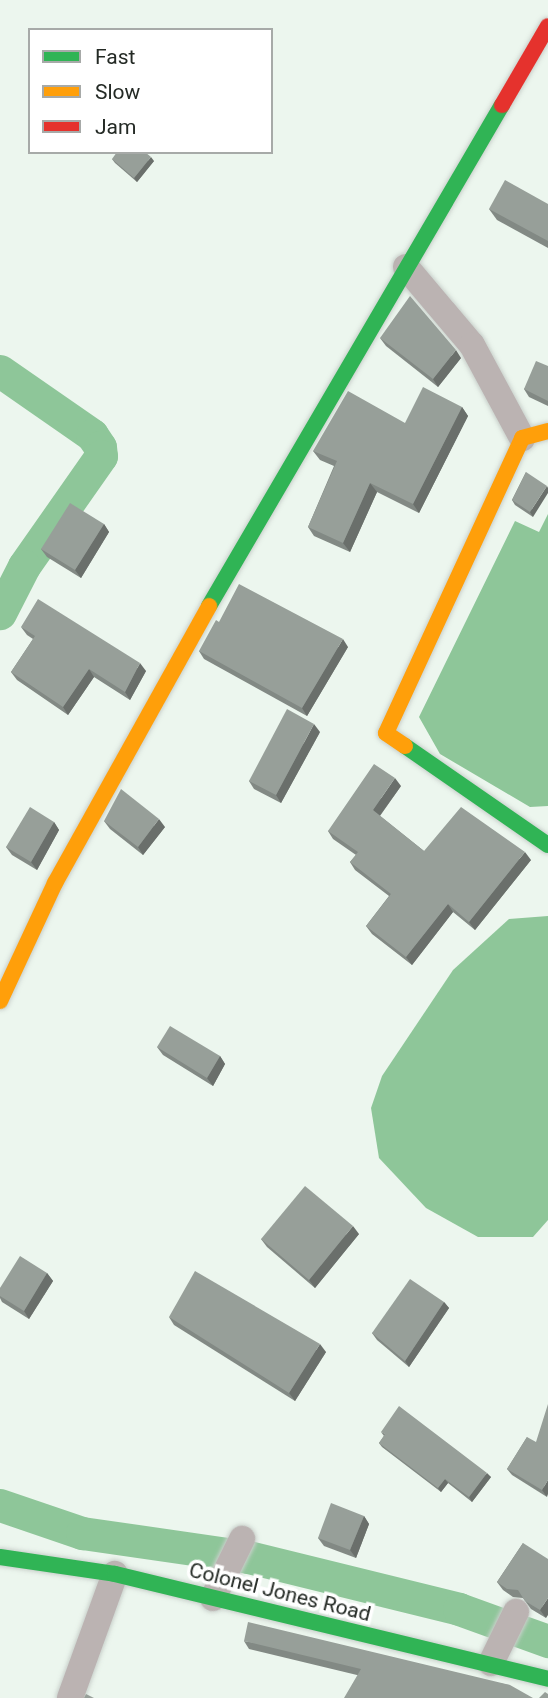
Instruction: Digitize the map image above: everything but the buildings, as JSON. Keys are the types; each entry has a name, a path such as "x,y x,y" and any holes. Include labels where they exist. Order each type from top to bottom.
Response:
{"street":[{"path":"0,1001 55,883 181,653 548,26"},
{"path":"406,267 472,345 522,438"},
{"path":"522,438 548,431"},
{"path":"522,438 386,733 548,844"},
{"path":"215,1594 242,1539"},
{"name":"Colonel Jones Road","path":"0,1557 115,1574 215,1594 548,1679"},
{"path":"70,1698 115,1574"},
{"path":"491,1664 516,1612"}],"shaded area":[{"path":"548,514 548,806 530,807 440,754 419,717 515,521 539,532"},
{"path":"548,916 548,1220 533,1237 478,1237 426,1208 379,1158 371,1108 382,1076 453,970 509,919"}],"waterway":[{"path":"0,371 92,435 100,447 101,456 24,566 0,613"},
{"path":"0,1505 82,1533 248,1557 459,1609 548,1641"}],"traffic: fast":[{"path":"209,606 502,105"},
{"path":"405,746 548,845"},
{"path":"0,1557 115,1574 548,1679"}],"traffic: slow":[{"path":"405,746 386,733 522,438 548,431"},
{"path":"0,1001 55,883 209,606"}],"traffic: jam":[{"path":"502,105 548,26"}]}
